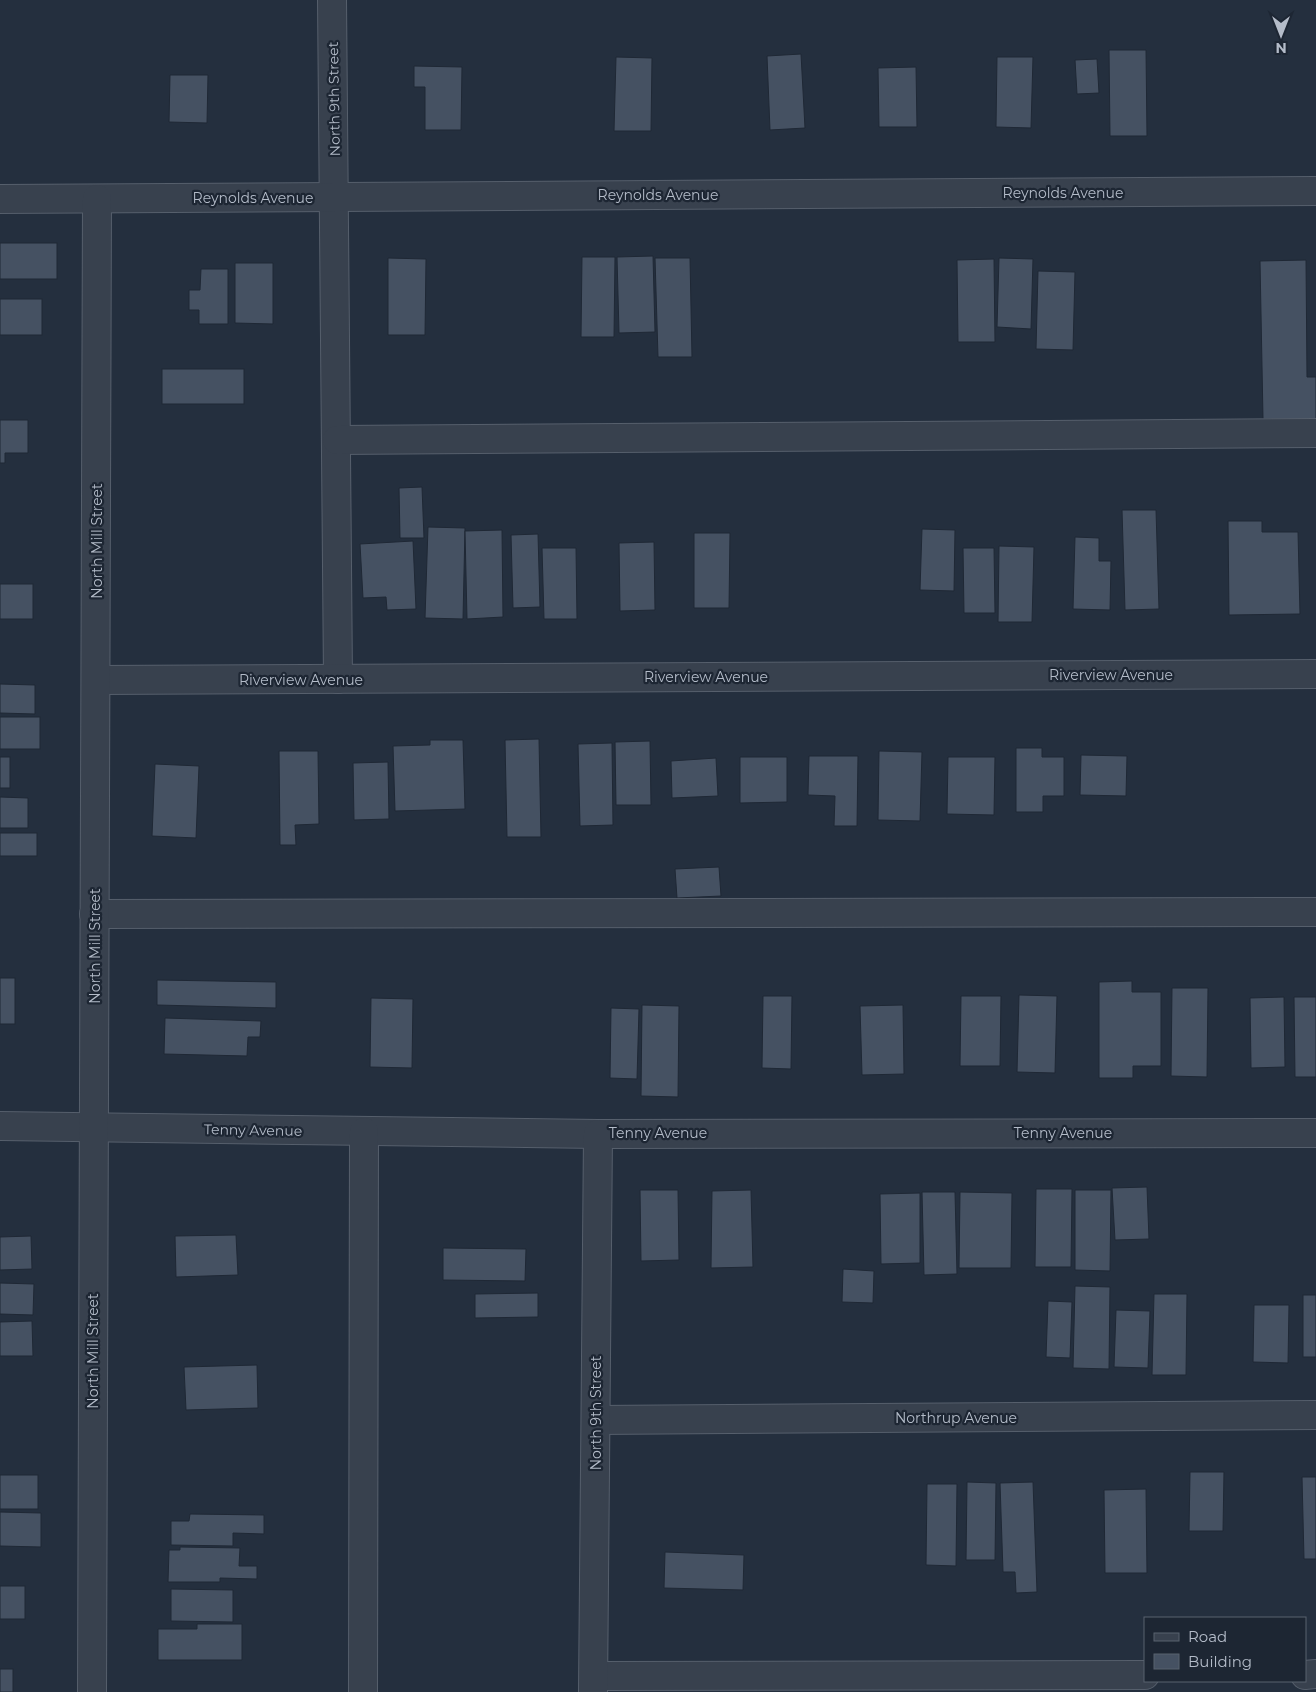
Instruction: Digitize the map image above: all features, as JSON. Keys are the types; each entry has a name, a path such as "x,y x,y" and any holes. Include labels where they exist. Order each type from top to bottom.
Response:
{"street":[{"name":"North 9th Street","path":"332,0 338,679"},
{"name":"Reynolds Avenue","path":"0,199 1316,191"},
{"name":"North Mill Street","path":"92,1692 94,914 97,680 97,199"},
{"path":"337,440 1316,433"},
{"name":"Riverview Avenue","path":"97,680 1316,674"},
{"path":"94,914 1316,912"},
{"name":"Tenny Avenue","path":"0,1126 598,1134 1316,1133"},
{"path":"363,1692 364,1132"},
{"name":"North 9th Street","path":"593,1684 598,1134"},
{"name":"Northrup Avenue","path":"596,1420 1316,1415"},
{"path":"593,1684 1144,1675"}],"building":[{"path":"1109,50 1146,50 1147,136 1110,136"},
{"path":"801,54 805,128 770,130 767,56"},
{"path":"616,57 652,58 651,131 614,131"},
{"path":"997,57 1033,57 1031,128 996,127"},
{"path":"1097,59 1099,93 1077,94 1075,60"},
{"path":"414,66 462,67 461,130 425,130 425,87 414,87"},
{"path":"916,67 917,127 879,127 878,68"},
{"path":"170,75 208,75 207,123 169,122"},
{"path":"0,243 57,243 57,279 0,279"},
{"path":"653,256 655,332 619,333 617,257"},
{"path":"582,257 615,257 614,337 581,337"},
{"path":"388,258 426,259 425,335 388,335"},
{"path":"655,258 690,258 692,357 658,357"},
{"path":"999,258 1033,259 1031,329 997,327"},
{"path":"994,259 995,342 958,342 957,260"},
{"path":"1306,260 1307,377 1316,377 1316,419 1263,419 1260,261"},
{"path":"235,263 273,263 273,324 235,323"},
{"path":"201,269 228,269 228,324 199,324 199,310 189,310 189,290 200,290"},
{"path":"1038,271 1075,272 1073,350 1036,349"},
{"path":"0,299 42,299 42,335 0,335"},
{"path":"162,369 244,369 244,404 162,404"},
{"path":"0,420 28,420 28,453 5,453 5,463 0,463"},
{"path":"422,487 424,538 400,538 399,488"},
{"path":"1122,510 1156,510 1159,609 1125,610"},
{"path":"1228,521 1262,521 1262,532 1298,532 1300,614 1229,615"},
{"path":"428,527 465,528 463,619 425,618"},
{"path":"922,529 955,530 954,591 920,590"},
{"path":"502,530 503,617 467,619 465,531"},
{"path":"694,533 730,533 729,608 694,608"},
{"path":"538,534 540,607 513,608 511,535"},
{"path":"1075,537 1099,538 1099,561 1111,561 1110,610 1073,609"},
{"path":"413,541 416,609 387,610 386,597 363,598 360,544"},
{"path":"654,542 655,610 620,611 619,543"},
{"path":"999,546 1034,547 1032,622 998,622"},
{"path":"542,548 576,548 577,619 544,619"},
{"path":"963,548 994,548 995,613 964,613"},
{"path":"0,584 33,584 33,619 0,619"},
{"path":"0,684 35,685 35,714 0,713"},
{"path":"0,717 40,717 40,749 0,749"},
{"path":"539,739 541,837 507,837 505,740"},
{"path":"430,740 463,740 465,809 395,811 393,746 430,745"},
{"path":"650,741 651,805 616,805 615,742"},
{"path":"612,743 613,825 580,826 578,744"},
{"path":"1016,748 1042,748 1042,757 1064,757 1064,796 1043,796 1043,812 1016,812"},
{"path":"279,751 318,751 319,824 295,825 296,845 280,845"},
{"path":"879,751 922,752 920,821 878,820"},
{"path":"1081,755 1127,756 1126,796 1080,795"},
{"path":"809,756 858,756 857,826 834,826 835,796 808,795"},
{"path":"0,757 10,757 10,788 0,788"},
{"path":"740,757 787,757 787,802 740,803"},
{"path":"948,757 995,757 994,815 947,814"},
{"path":"716,758 718,796 672,798 671,761"},
{"path":"388,762 389,819 354,820 353,763"},
{"path":"155,764 199,766 196,838 152,836"},
{"path":"0,797 28,798 28,828 0,828"},
{"path":"0,833 37,833 37,856 0,856"},
{"path":"719,867 721,896 677,898 675,869"},
{"path":"0,978 15,978 15,1024 0,1024"},
{"path":"157,980 276,982 276,1008 157,1005"},
{"path":"1132,981 1132,992 1161,992 1161,1066 1133,1066 1133,1078 1099,1078 1099,982"},
{"path":"1172,988 1208,988 1207,1077 1171,1076"},
{"path":"1019,995 1057,996 1055,1073 1017,1072"},
{"path":"763,996 792,996 791,1069 762,1068"},
{"path":"961,996 1001,996 1000,1066 960,1066"},
{"path":"1284,997 1285,1067 1251,1068 1250,998"},
{"path":"1294,997 1316,997 1316,1077 1295,1077"},
{"path":"371,998 413,999 412,1068 370,1067"},
{"path":"642,1005 679,1006 678,1097 641,1096"},
{"path":"903,1005 904,1074 862,1075 860,1006"},
{"path":"611,1008 639,1009 637,1079 610,1078"},
{"path":"165,1018 261,1021 260,1037 248,1037 247,1056 164,1054"},
{"path":"1147,1187 1149,1239 1115,1240 1112,1188"},
{"path":"1036,1189 1072,1189 1071,1267 1035,1267"},
{"path":"640,1190 678,1190 679,1260 641,1261"},
{"path":"751,1190 753,1267 711,1268 712,1191"},
{"path":"1075,1190 1111,1190 1110,1271 1075,1270"},
{"path":"922,1192 955,1192 957,1274 924,1275"},
{"path":"960,1192 1012,1193 1011,1268 959,1268"},
{"path":"920,1193 920,1263 881,1264 880,1194"},
{"path":"236,1235 238,1275 176,1277 175,1236"},
{"path":"31,1236 32,1269 0,1270 0,1237"},
{"path":"443,1248 526,1249 525,1281 443,1280"},
{"path":"843,1269 874,1271 873,1303 842,1302"},
{"path":"0,1283 34,1284 33,1315 0,1314"},
{"path":"1075,1286 1110,1287 1109,1369 1073,1368"},
{"path":"538,1293 538,1317 475,1318 475,1294"},
{"path":"1154,1294 1187,1294 1186,1375 1152,1375"},
{"path":"1303,1295 1316,1295 1316,1357 1303,1357"},
{"path":"1048,1301 1072,1302 1070,1358 1046,1357"},
{"path":"1254,1305 1289,1305 1288,1363 1253,1362"},
{"path":"1116,1310 1150,1311 1148,1368 1114,1367"},
{"path":"32,1321 33,1356 0,1356 0,1322"},
{"path":"257,1365 258,1408 186,1410 184,1367"},
{"path":"1190,1472 1224,1472 1223,1531 1189,1531"},
{"path":"0,1475 38,1475 38,1509 0,1509"},
{"path":"1302,1477 1316,1477 1316,1559 1304,1559"},
{"path":"967,1482 996,1483 995,1560 966,1560"},
{"path":"1033,1482 1037,1592 1016,1593 1015,1572 1003,1572 1000,1483"},
{"path":"927,1484 957,1484 956,1566 926,1565"},
{"path":"1146,1489 1147,1573 1105,1573 1104,1490"},
{"path":"0,1512 41,1513 41,1547 0,1546"},
{"path":"190,1514 264,1515 264,1534 233,1533 233,1546 171,1545 171,1521 189,1521"},
{"path":"180,1547 240,1548 239,1566 257,1566 257,1579 220,1578 220,1582 168,1582 169,1550 180,1550"},
{"path":"665,1552 744,1555 743,1590 664,1588"},
{"path":"0,1586 25,1586 25,1619 0,1619"},
{"path":"171,1589 233,1590 233,1622 171,1621"},
{"path":"197,1624 242,1624 242,1660 158,1660 158,1629 197,1629"},
{"path":"0,1669 13,1669 13,1692 0,1692"}]}
